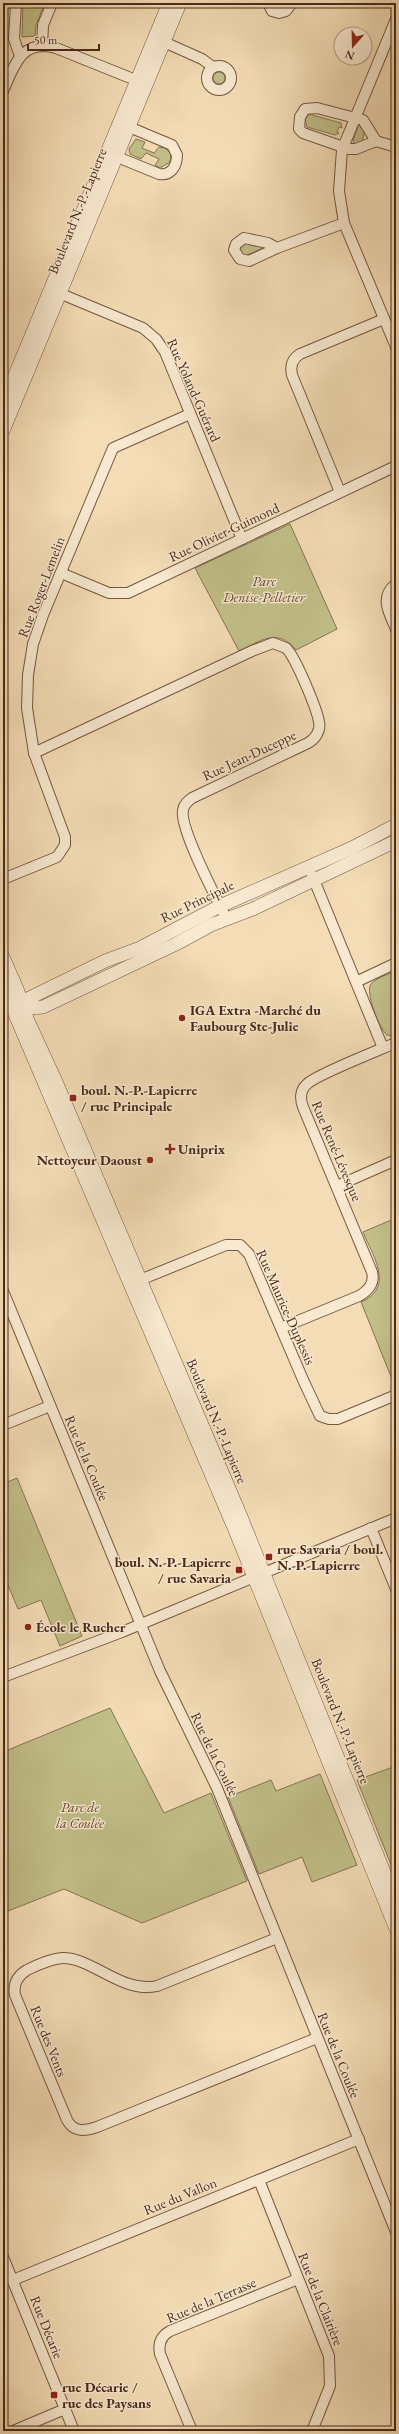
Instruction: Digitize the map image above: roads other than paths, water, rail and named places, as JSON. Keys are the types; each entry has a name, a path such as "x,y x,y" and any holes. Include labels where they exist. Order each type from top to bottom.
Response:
{"street":[{"path":"16,3 14,39 20,56"},
{"path":"42,46 43,26 52,3"},
{"name":"Boulevard N.-P.-Lapierre","path":"3,404 55,291 112,155 141,83 169,3"},
{"name":"Boulevard N.-P.-Lapierre","path":"112,155 129,127 141,83 164,42 180,3"},
{"path":"268,3 272,11 279,13 286,11 292,3"},
{"path":"396,19 343,147 338,183 344,223 396,347"},
{"path":"164,42 202,59 213,67"},
{"path":"3,91 20,56 28,50 42,46 56,48 141,83"},
{"path":"376,140 354,150 303,133 298,126 301,115 306,108 314,108 355,118 364,122 376,140 396,147"},
{"path":"112,155 159,174 168,173 176,164 177,151 172,145 129,127"},
{"path":"277,248 344,223"},
{"name":"Boulevard N.-P.-Lapierre","path":"3,431 55,291"},
{"name":"Rue Yoland-Guérard","path":"55,291 143,328 153,335 165,352 242,539"},
{"path":"340,492 292,375 292,366 295,357 300,354 384,319"},
{"name":"Rue Roger-Lemelin","path":"3,879 57,857 65,846 63,828 34,753 27,708 28,675 35,637 113,448 190,414"},
{"name":"Rue Olivier-Guimond","path":"61,573 108,594 121,594 396,466"},
{"path":"396,584 388,592 386,602 396,629"},
{"name":"Rue Jean-Duceppe","path":"34,753 252,651 273,643 286,648 293,658 319,723 317,734 308,743 192,798 186,803 183,810 186,828 226,918"},
{"name":"Rue Principale","path":"15,1007 43,1007 226,918 253,909 396,825"},
{"name":"Rue Principale","path":"15,1007 105,961 140,948 220,906 311,874 396,841"},
{"path":"311,874 383,1048"},
{"name":"Boulevard N.-P.-Lapierre","path":"3,956 15,1007"},
{"path":"356,982 396,963"},
{"name":"Boulevard N.-P.-Lapierre","path":"3,986 15,1007 135,1282 396,1902"},
{"name":"Rue René-Lévesque","path":"281,1328 359,1296 366,1291 372,1283 372,1272 303,1107 302,1090 312,1080 396,1043"},
{"path":"336,1186 396,1160"},
{"name":"Rue Maurice-Duplessis","path":"135,1282 226,1245 240,1245 249,1254 312,1401 322,1417 332,1420 396,1395"},
{"name":"Rue de la Coulée","path":"3,1291 140,1624 170,1693 217,1788 396,2232"},
{"path":"3,1425 50,1406"},
{"path":"3,1677 140,1624 396,1518"},
{"path":"372,1528 396,1589"},
{"name":"Boulevard N.-P.-Lapierre","path":"259,1575 396,1929"},
{"name":"Rue des Vents","path":"277,1938 157,1986 146,1988 132,1985 71,1960 57,1959 22,1974 16,1983 15,1995 66,2120 71,2127 81,2131 124,2117 317,2038"},
{"name":"Rue du Vallon","path":"13,2280 359,2139"},
{"name":"Rue de la Clairière","path":"258,2180 325,2345 331,2368 328,2394 312,2431"},
{"name":"Rue Décarie","path":"3,2256 74,2431"},
{"name":"Rue de la Terrasse","path":"192,2431 160,2354 159,2345 163,2337 170,2331 298,2279"},
{"path":"13,2431 65,2409"}],"place":[{"name":"IGA Extra -Marché du Faubourg Ste-Julie","path":"182,1018"},
{"name":"boul. N.-P.-Lapierre / rue Principale","path":"73,1098"},
{"name":"Uniprix","path":"170,1149"},
{"name":"Nettoyeur Daoust","path":"150,1160"},
{"name":"rue Savaria / boul. N.-P.-Lapierre","path":"269,1557"},
{"name":"boul. N.-P.-Lapierre / rue Savaria","path":"239,1570"},
{"name":"École le Rucher","path":"28,1627"},
{"name":"rue Décarie / rue des Paysans","path":"54,2395"}],"park label":[{"name":"Parc Denise-Pelletier","path":"264,590"},
{"name":"Parc de la Coulée","path":"80,1816"}]}
